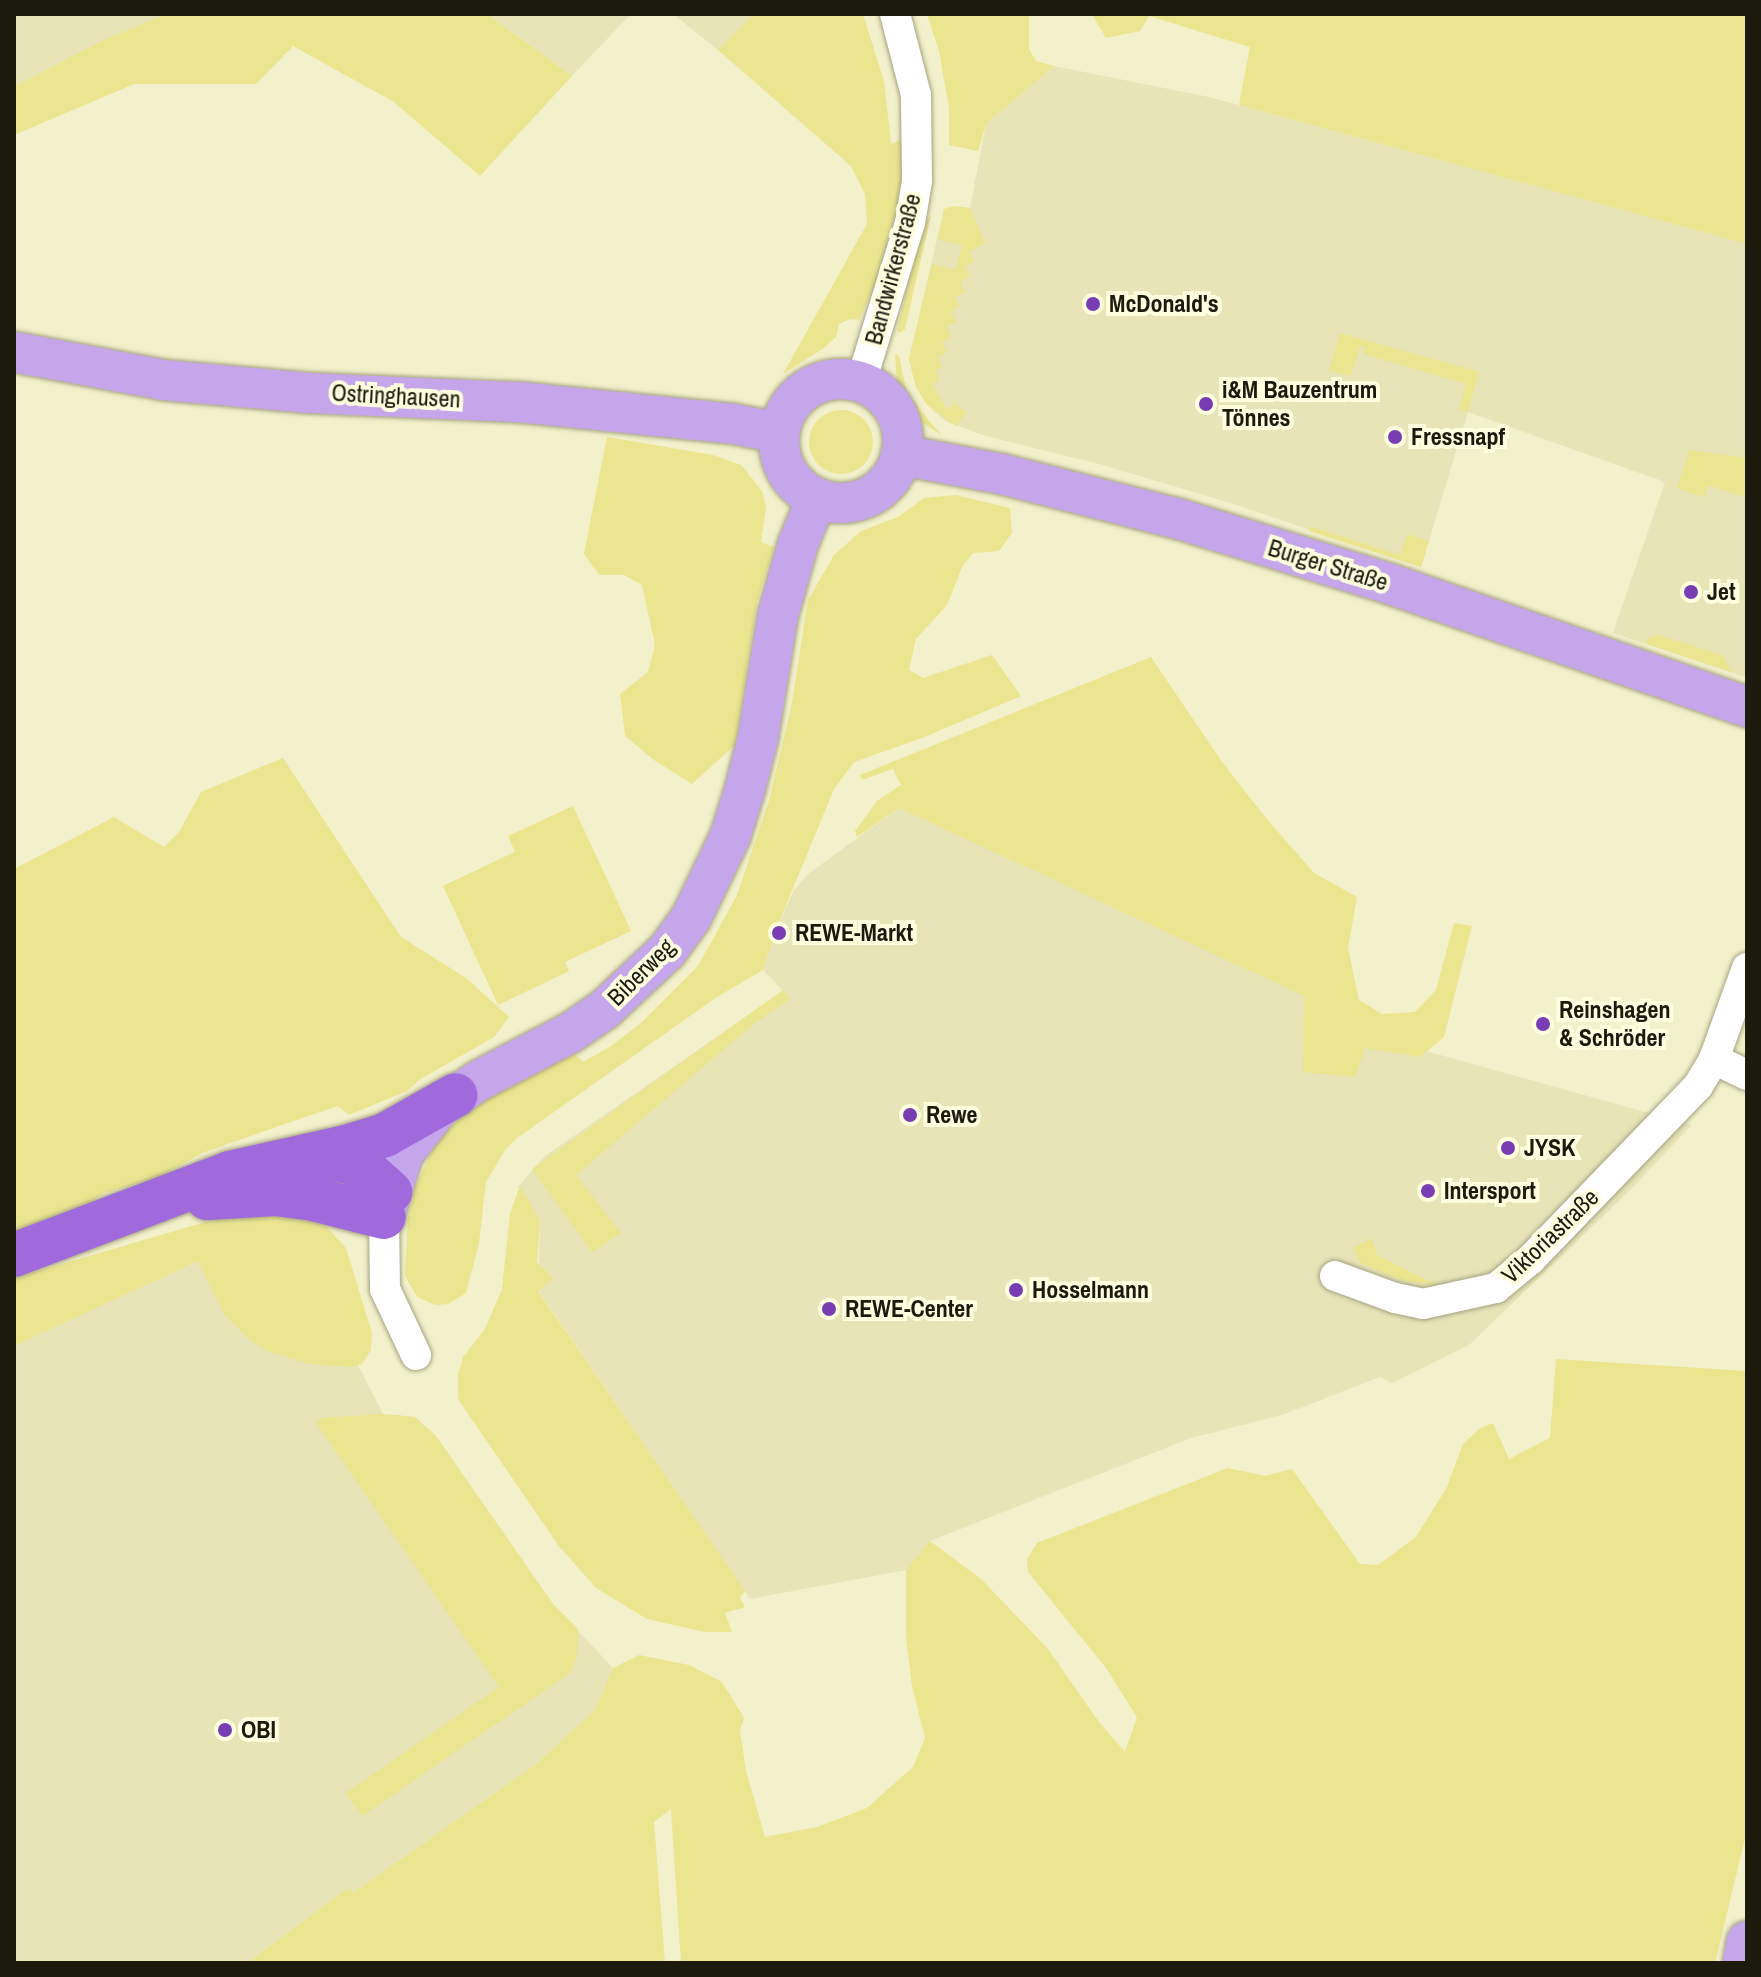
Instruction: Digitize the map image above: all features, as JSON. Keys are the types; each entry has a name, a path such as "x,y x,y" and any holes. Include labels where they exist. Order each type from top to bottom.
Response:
{"highway":[{"path":"14,1255 230,1173 385,1135 456,1095"},
{"path":"306,1155 350,1162 387,1204"},
{"path":"130,1212 192,1199 275,1194 387,1204"}],"main road":[{"name":"Ostringhausen","path":"14,352 163,380 308,393 531,403 734,424 779,433"},
{"path":"846,379 861,382 875,389 896,411 903,440 901,455 887,483 876,492 847,503 817,498 795,483 787,472 781,459 779,433 791,404 815,384 846,379"},
{"name":"Burger Straße","path":"901,455 1002,474 1179,519 1390,584 1747,707"},
{"name":"Biberweg","path":"387,1204 414,1137 456,1095 570,1033 605,1009 648,971 691,918 730,837 745,789 758,738 778,615 798,544 817,498"},
{"path":"1743,1963 1747,1941"}],"street":[{"name":"Bandwirkerstraße","path":"861,382 910,223 918,170 916,95 895,14"},
{"name":"Viktoriastraße","path":"1335,1276 1395,1298 1423,1304 1496,1288 1530,1260 1698,1086 1714,1059 1747,968"},
{"path":"1714,1059 1747,1075"},
{"name":"Biberweg","path":"387,1204 385,1289 416,1355"}],"shaded area":[{"path":"14,14 167,14 101,41 14,87"},
{"path":"167,14 487,14 572,76 480,176 394,102 293,46 256,84 134,84 14,135 14,87 101,41"},
{"path":"487,14 631,14 572,76"},
{"path":"673,14 754,14 718,50"},
{"path":"754,14 863,14 884,81 891,144 900,140 905,145 899,212 882,269 859,320 850,319 839,324 836,337 824,348 783,374 867,224 865,194 851,166 718,50"},
{"path":"927,14 1029,14 1029,49 1036,61 1054,66 986,124 978,151 949,145 949,108 939,51"},
{"path":"1092,14 1747,14 1747,244 1239,105 1250,47 1149,16 1140,31 1106,38"},
{"path":"1054,66 1209,97 1747,244 1747,678 1613,633 1665,482 1468,412 1421,567 1230,503 1099,464 986,436 947,422 935,413 916,387 909,359 944,209 970,208 986,124"},
{"path":"954,206 970,208 985,243 969,252 974,261 965,267 970,276 960,282 965,292 955,297 959,306 951,312 956,322 947,327 951,337 942,342 947,352 938,357 942,367 935,371 939,380 932,385 947,410 955,403 966,413 956,426 926,404 916,387 909,359 932,264 956,270 962,245 938,239 944,209"},
{"path":"931,215 905,329 900,333 897,330 923,225"},
{"path":"1340,333 1479,372 1468,412 1459,409 1466,384 1364,354 1365,347 1360,346 1351,376 1329,371"},
{"path":"895,354 899,356 907,394 942,436 920,421 904,399 897,384"},
{"path":"835,410 847,410 864,419 871,430 871,454 864,465 847,474 835,474 823,469 814,460 809,448 809,436 814,424 823,415"},
{"path":"607,437 713,455 741,465 762,491 766,507 761,542 774,547 757,602 735,745 692,784 654,760 625,736 620,694 648,672 655,645 642,585 624,575 599,575 584,554"},
{"path":"1690,450 1747,458 1747,498 1708,485 1704,497 1677,488"},
{"path":"956,495 1010,508 1012,533 999,551 973,553 962,567 947,605 916,639 909,670 923,678 992,655 1021,696 922,738 854,762 834,789 775,932 763,970 717,997 517,1138 505,1150 486,1182 479,1243 466,1293 448,1304 436,1305 417,1297 405,1276 408,1218 415,1188 436,1142 469,1110 496,1094 575,1054 583,1062 608,1048 640,1024 698,966 737,895 769,801 791,708 808,600 834,555 861,531 898,517 924,498"},
{"path":"1310,526 1400,555 1407,534 1429,541 1421,567 1309,531"},
{"path":"1658,635 1722,655 1732,672 1647,644 1647,638"},
{"path":"1151,657 1222,762 1266,818 1314,873 1357,897 1348,948 1359,1000 1382,1014 1415,1012 1436,990 1454,923 1472,926 1444,1037 1420,1057 1365,1048 1355,1077 1303,1072 1304,996 899,808 857,837 855,831 877,801 901,785 893,769 862,780 860,775"},
{"path":"283,758 401,937 466,978 509,1017 494,1037 419,1080 407,1091 349,1115 338,1106 202,1153 157,1178 104,1193 77,1211 14,1232 14,869 114,817 164,847 179,832 201,792"},
{"path":"573,806 631,931 565,962 569,971 498,1005 443,886 515,852 508,836"},
{"path":"899,808 1305,996 1343,1028 1692,1125 1627,1193 1469,1345 1392,1383 1380,1377 1282,1415 1191,1438 930,1541 906,1570 750,1599 538,1290 540,1221 519,1187 516,1189 545,1156 783,991 763,970 775,932 794,890 808,874"},
{"path":"783,990 790,999 755,1023 576,1175 621,1233 592,1252 532,1169"},
{"path":"520,1186 540,1221 537,1262 554,1279 538,1291 745,1591 740,1598 745,1607 725,1613 732,1632 705,1632 647,1619 596,1588 558,1545 458,1399 458,1375 463,1357 485,1329 502,1289 510,1213"},
{"path":"261,1214 311,1219 327,1227 346,1248 372,1333 371,1350 362,1364 352,1367 310,1364 267,1351 250,1340 224,1314 198,1261 14,1346 14,1278 226,1216"},
{"path":"1371,1238 1377,1255 1437,1285 1404,1281 1360,1263 1353,1248"},
{"path":"198,1261 336,1322 383,1414 415,1417 436,1436 553,1604 613,1668 595,1710 535,1765 353,1893 348,1888 247,1963 14,1963 14,1346"},
{"path":"1556,1359 1747,1371 1747,1830 1715,1963 681,1963 671,1809 654,1822 665,1963 247,1963 348,1888 353,1893 535,1765 595,1710 613,1668 639,1655 689,1665 722,1682 744,1718 740,1730 746,1771 765,1837 817,1827 867,1808 913,1767 925,1738 912,1686 906,1638 906,1570 930,1541 981,1579 1048,1649 1099,1722 1125,1752 1137,1717 1106,1668 1028,1572 1027,1559 1037,1543 1228,1468 1265,1476 1292,1469 1360,1564 1378,1565 1416,1537 1447,1487 1463,1444 1479,1429 1493,1423 1509,1459 1550,1438"},
{"path":"383,1414 415,1417 436,1436 553,1604 578,1629 577,1657 569,1674 362,1816 346,1793 499,1687 316,1423 320,1418"}],"place":[{"name":"McDonald's","path":"1093,304"},
{"name":"i&M Bauzentrum Tönnes","path":"1206,404"},
{"name":"Fressnapf","path":"1395,437"},
{"name":"Jet","path":"1691,592"},
{"name":"REWE-Markt","path":"779,933"},
{"name":"Reinshagen & Schröder","path":"1543,1024"},
{"name":"Rewe","path":"910,1115"},
{"name":"JYSK","path":"1508,1148"},
{"name":"Intersport","path":"1428,1191"},
{"name":"Hosselmann","path":"1016,1290"},
{"name":"REWE-Center","path":"829,1309"},
{"name":"OBI","path":"225,1730"}]}
